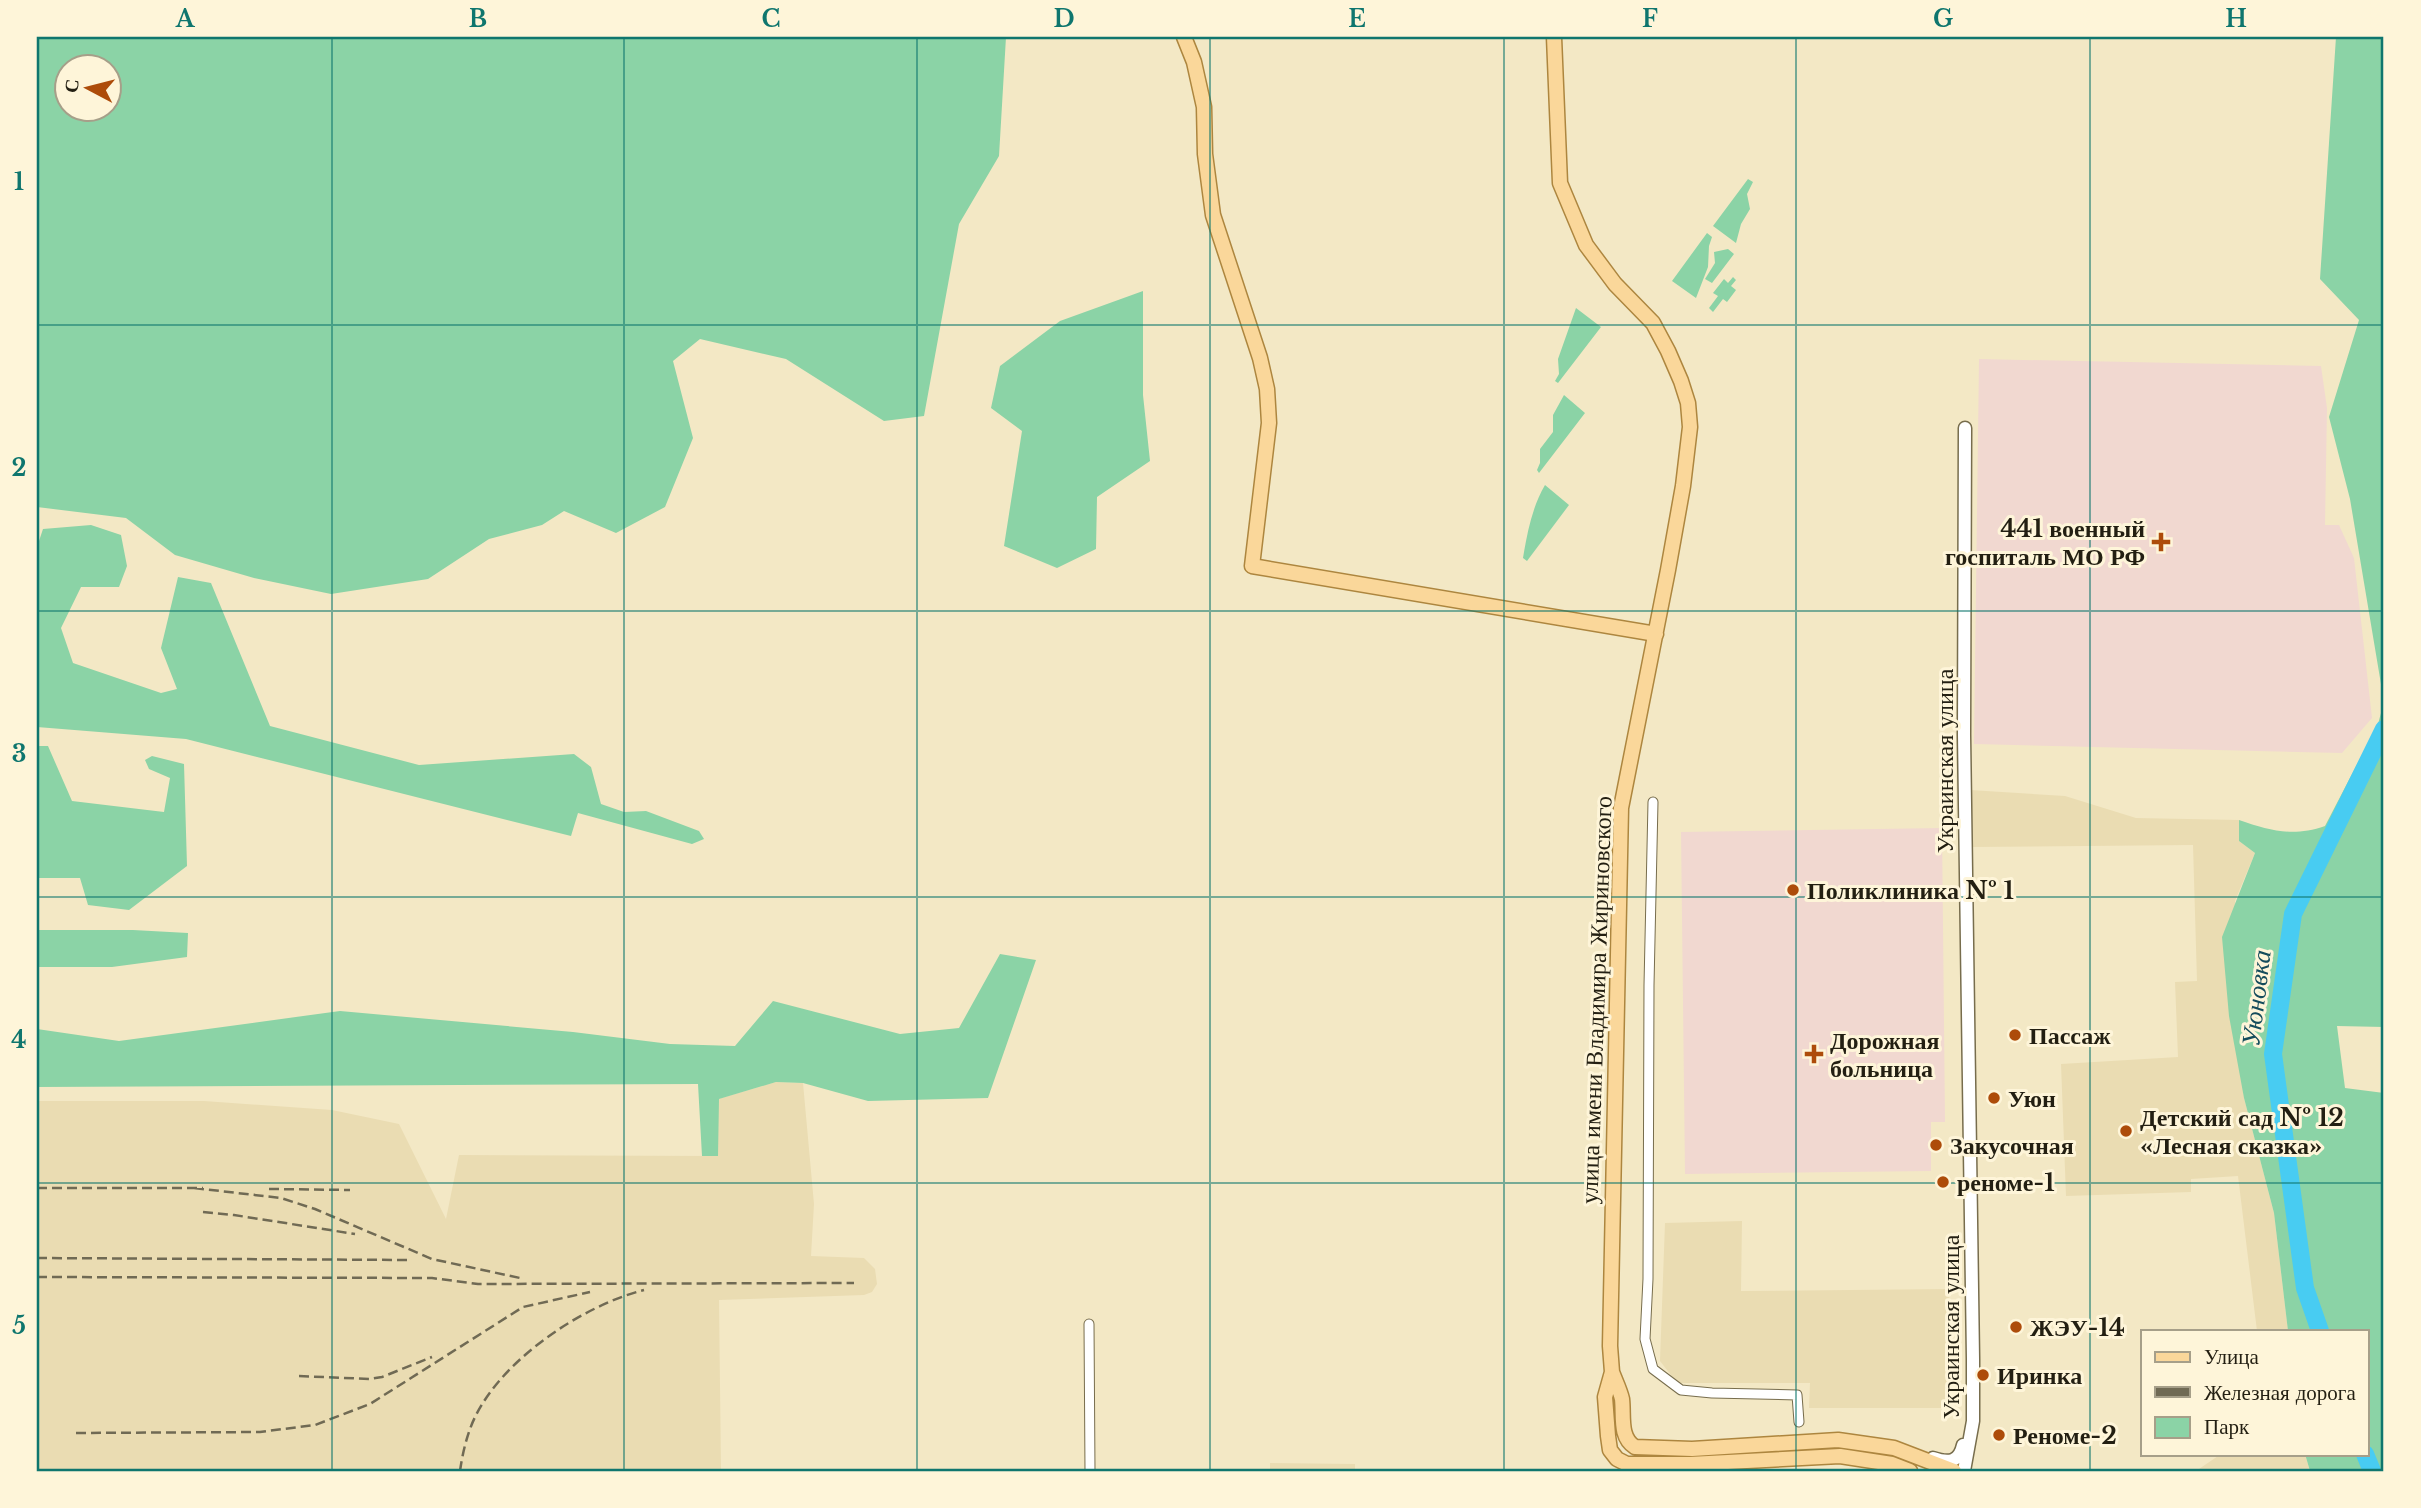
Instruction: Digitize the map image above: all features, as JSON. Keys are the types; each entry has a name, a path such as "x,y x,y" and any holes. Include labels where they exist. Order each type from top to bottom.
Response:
{"main road":[{"path":"1184,37 1194,62 1204,107 1205,154 1213,215 1260,358 1267,389 1269,423 1252,566 1656,634"},
{"name":"улица имени Владимира Жириновского","path":"1554,37 1560,183 1586,245 1615,284 1653,323 1677,371 1688,403 1690,427 1683,486 1621,808 1612,1372 1605,1397 1610,1450 1617,1459 1628,1464 1690,1464 1840,1456 1892,1464 1910,1471"},
{"name":"Украинская улица","path":"1964,1471 1973,1421 1972,1189 1965,840 1965,428"},
{"name":"улица имени Владимира Жириновского","path":"1612,1372 1622,1396 1625,1436 1628,1443 1642,1449 1692,1449 1839,1440 1894,1448 1954,1471"},
{"path":"1894,1448 1914,1451 1942,1461 1955,1460 1962,1452 1972,1396"}],"street":[{"path":"1653,802 1649,971 1648,1279 1645,1339 1653,1369 1681,1390 1797,1395 1799,1422"},
{"path":"1088,1324 1090,1471"}],"shaded area":[{"name":"441 военный госпиталь МО РФ","path":"1979,359 2321,366 2327,408 2325,525 2339,525 2354,558 2372,718 2342,753 1974,744"},
{"path":"1970,790 2065,796 2136,818 2239,820 2239,841 2255,853 2235,901 2244,1098 2274,1213 2288,1330 2257,1330 2238,1176 2191,1179 2191,1192 2066,1196 2061,1064 2178,1057 2175,982 2197,981 2193,845 1972,847 1969,834"},
{"name":"Дорожная больница","path":"1942,828 1945,1122 1931,1122 1931,1171 1685,1174 1681,832"},
{"path":"776,1082 803,1083 814,1204 811,1256 864,1258 875,1269 877,1284 872,1292 864,1295 719,1300 721,1471 37,1471 37,1101 204,1101 332,1110 399,1124 446,1219 459,1155 717,1156 718,1099"},
{"path":"1742,1221 1741,1291 1949,1289 1951,1408 1809,1408 1810,1383 1677,1383 1660,1361 1665,1223"},
{"path":"2218,1456 2306,1456 2310,1471 2196,1471"},
{"path":"1270,1463 1355,1464 1355,1471 1270,1471"}],"green space":[{"path":"37,37 1006,37 999,156 959,224 924,416 884,421 786,359 700,339 673,361 693,438 665,507 616,533 564,511 542,525 489,539 428,579 331,594 254,578 175,555 126,518 37,507"},
{"path":"2336,37 2384,37 2384,702 2350,499 2329,417 2359,320 2320,279"},
{"path":"1748,179 1753,182 1747,194 1750,209 1741,224 1736,243 1713,226"},
{"path":"1707,233 1712,237 1708,267 1696,298 1672,281"},
{"path":"1728,249 1734,254 1712,283 1705,279 1715,263 1714,252"},
{"path":"1733,277 1736,280 1731,286 1736,290 1727,302 1723,299 1713,312 1709,308 1718,296 1713,293 1724,279 1728,283"},
{"path":"1143,291 1143,395 1150,461 1097,497 1096,549 1057,568 1004,546 1022,431 991,408 1000,366 1060,321"},
{"path":"1576,308 1601,327 1558,383 1555,381 1559,374 1558,359"},
{"path":"1564,395 1585,413 1539,473 1537,470 1540,449 1553,432 1553,415"},
{"path":"1545,485 1569,505 1527,561 1523,558 1528,530"},
{"path":"91,525 121,535 127,566 119,587 81,587 61,628 73,663 161,693 177,689 161,648 178,577 211,583 270,726 419,765 574,754 591,767 601,804 624,812 646,811 699,831 704,839 692,844 578,813 571,836 186,739 37,727 37,547 43,529"},
{"path":"2384,702 2384,1027 2337,1026 2345,1088 2384,1093 2384,1471 2310,1471 2306,1456 2368,1456 2368,1330 2288,1330 2274,1213 2244,1098 2229,1016 2222,937 2255,853 2239,841 2239,820 2292,832 2325,826 2378,724"},
{"path":"37,746 48,746 72,801 164,812 170,778 149,769 145,760 152,756 184,764 187,866 129,910 88,905 80,878 37,878"},
{"path":"37,930 188,933 187,957 112,967 37,967"},
{"path":"1000,954 1036,960 988,1098 868,1101 803,1083 776,1082 719,1099 718,1156 702,1156 698,1084 37,1087 37,1029 119,1041 340,1011 573,1032 670,1044 735,1046 773,1001 900,1034 959,1028"},
{"path":"1840,1446 1893,1455 1911,1461 1909,1465 1668,1459 1668,1454"}],"waterway":[{"name":"Уюновка","path":"2320,1330 2305,1288 2273,1054 2293,914 2384,729"},
{"name":"Уюновка","path":"2366,1456 2372,1471"}],"railway":[{"path":"37,1188 203,1188"},
{"path":"194,1188 281,1198 315,1209 432,1259 520,1278"},
{"path":"269,1189 350,1190"},
{"path":"203,1212 355,1234"},
{"path":"37,1258 412,1260"},
{"path":"37,1277 432,1278 478,1284 854,1283"},
{"path":"460,1471 468,1434 481,1405 518,1361 567,1324 593,1309 644,1290"},
{"path":"76,1433 260,1432 315,1425 370,1404 523,1307 590,1292"},
{"path":"299,1376 370,1379 382,1377 432,1357"}],"place":[{"name":"441 военный госпиталь МО РФ","path":"2161,542"},
{"name":"Поликлиника № 1","path":"1793,890"},
{"name":"Пассаж","path":"2015,1035"},
{"name":"Дорожная больница","path":"1814,1054"},
{"name":"Уюн","path":"1994,1098"},
{"name":"Детский сад № 12 «Лесная сказка»","path":"2126,1131"},
{"name":"Закусочная","path":"1936,1145"},
{"name":"реноме-1","path":"1943,1182"},
{"name":"ЖЭУ-14","path":"2016,1327"},
{"name":"Иринка","path":"1983,1375"},
{"name":"Реноме-2","path":"1999,1435"}]}
